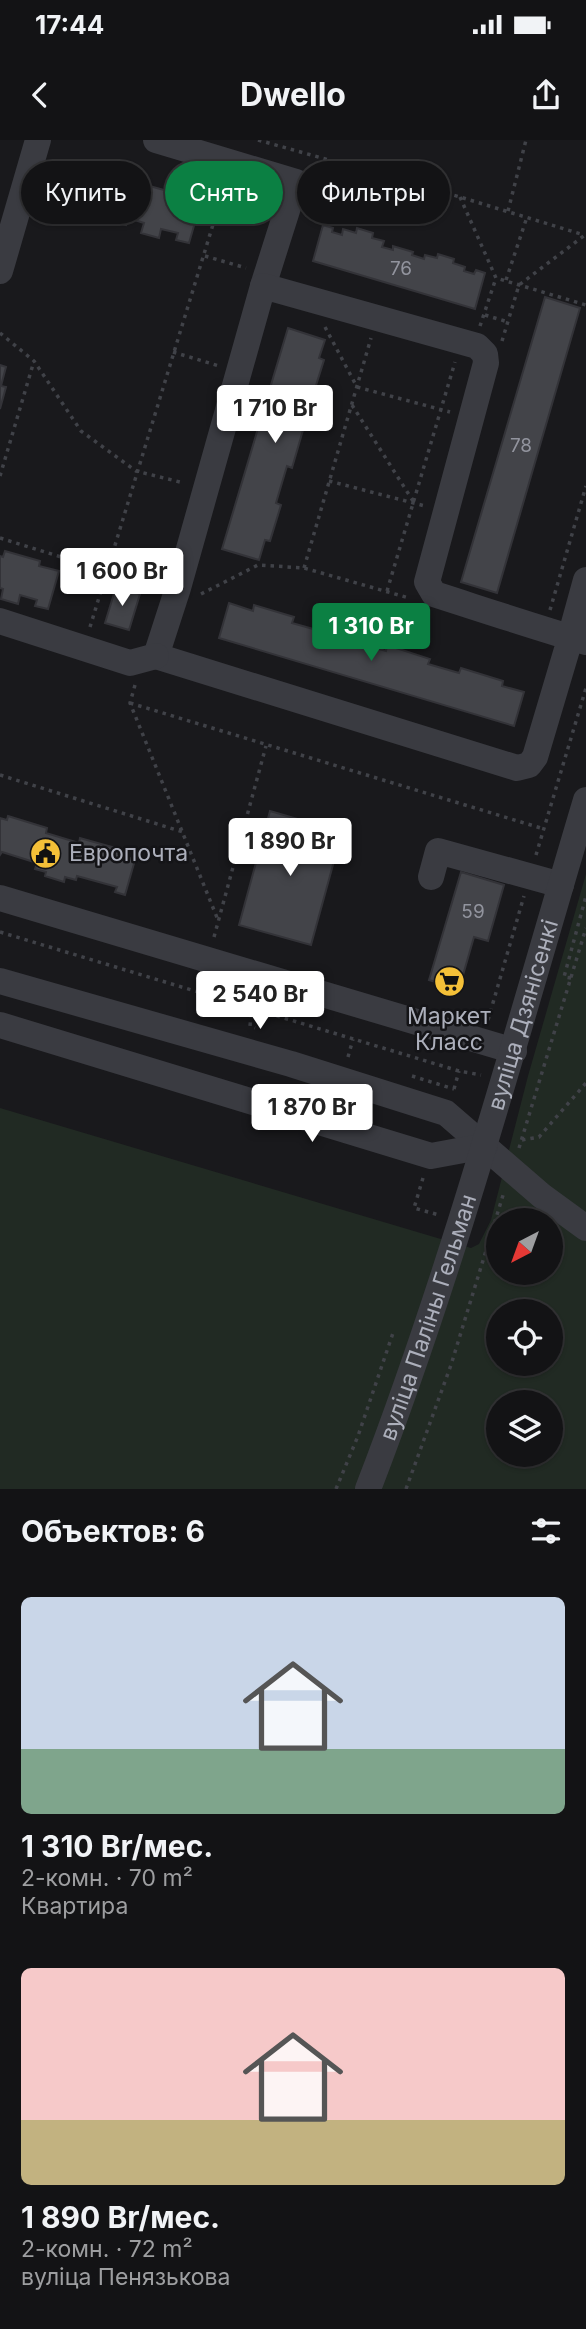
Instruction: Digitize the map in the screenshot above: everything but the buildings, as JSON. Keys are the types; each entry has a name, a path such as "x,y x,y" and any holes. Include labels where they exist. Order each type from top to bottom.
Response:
{"street":[{"path":"0,271 38,140"},
{"path":"156,140 225,161"},
{"path":"283,178 296,182 283,223"},
{"path":"156,656 175,599 283,224"},
{"path":"263,286 461,341 477,346 485,354 486,363 472,419 427,582 433,594 578,640"},
{"path":"0,621 130,663 156,656 517,768 529,765 535,757 578,640 586,580"},
{"name":"вуліца Дзянісенкі","path":"485,1146 586,800"},
{"path":"431,877 438,852 561,885"},
{"path":"0,898 513,1051"},
{"path":"0,981 291,1064 446,1113 542,1196 586,1228"},
{"path":"0,1024 431,1156 485,1146"},
{"name":"вуліца Паліны Гельман","path":"368,1489 398,1411 485,1146"}],"path":[{"path":"258,140 329,161"},
{"path":"508,211 526,140"},
{"path":"450,194 585,235"},
{"path":"460,197 496,278 586,304"},
{"path":"506,280 527,217"},
{"path":"87,637 214,224"},
{"path":"500,347 519,285 585,235"},
{"path":"312,300 357,387 472,419"},
{"path":"485,315 508,322"},
{"path":"304,568 378,317"},
{"path":"0,333 34,361 80,431 136,471 206,488"},
{"path":"387,591 461,341"},
{"path":"173,352 238,372"},
{"path":"0,475 34,361"},
{"path":"352,405 414,503"},
{"path":"330,481 444,513"},
{"path":"544,630 586,486"},
{"path":"0,538 106,571 175,599 204,593 258,565 304,568 412,599"},
{"path":"175,599 204,593"},
{"path":"130,663 136,681 130,703 218,920"},
{"path":"130,703 544,829"},
{"path":"214,937 266,746"},
{"path":"0,775 183,832"},
{"path":"571,978 564,976 586,896"},
{"path":"406,1489 451,1365 586,928"},
{"path":"0,932 459,1071 492,1078"},
{"path":"250,1026 251,1007"},
{"path":"348,1057 353,1039"},
{"path":"452,1096 459,1071"},
{"path":"485,1146 538,1137 586,1083"},
{"path":"528,1088 537,1091"},
{"path":"423,1178 414,1208 447,1217"},
{"path":"336,1489 358,1436 393,1333"}],"shaded area":[{"path":"586,874 586,1489 0,1489 0,1108 471,1248 479,1244 486,1230 486,1285 563,1285 564,1208 494,1208 528,1076"}],"place":[{"name":"Европочта","path":"46,853"},
{"name":"Маркет Класс","path":"449,982"}]}
